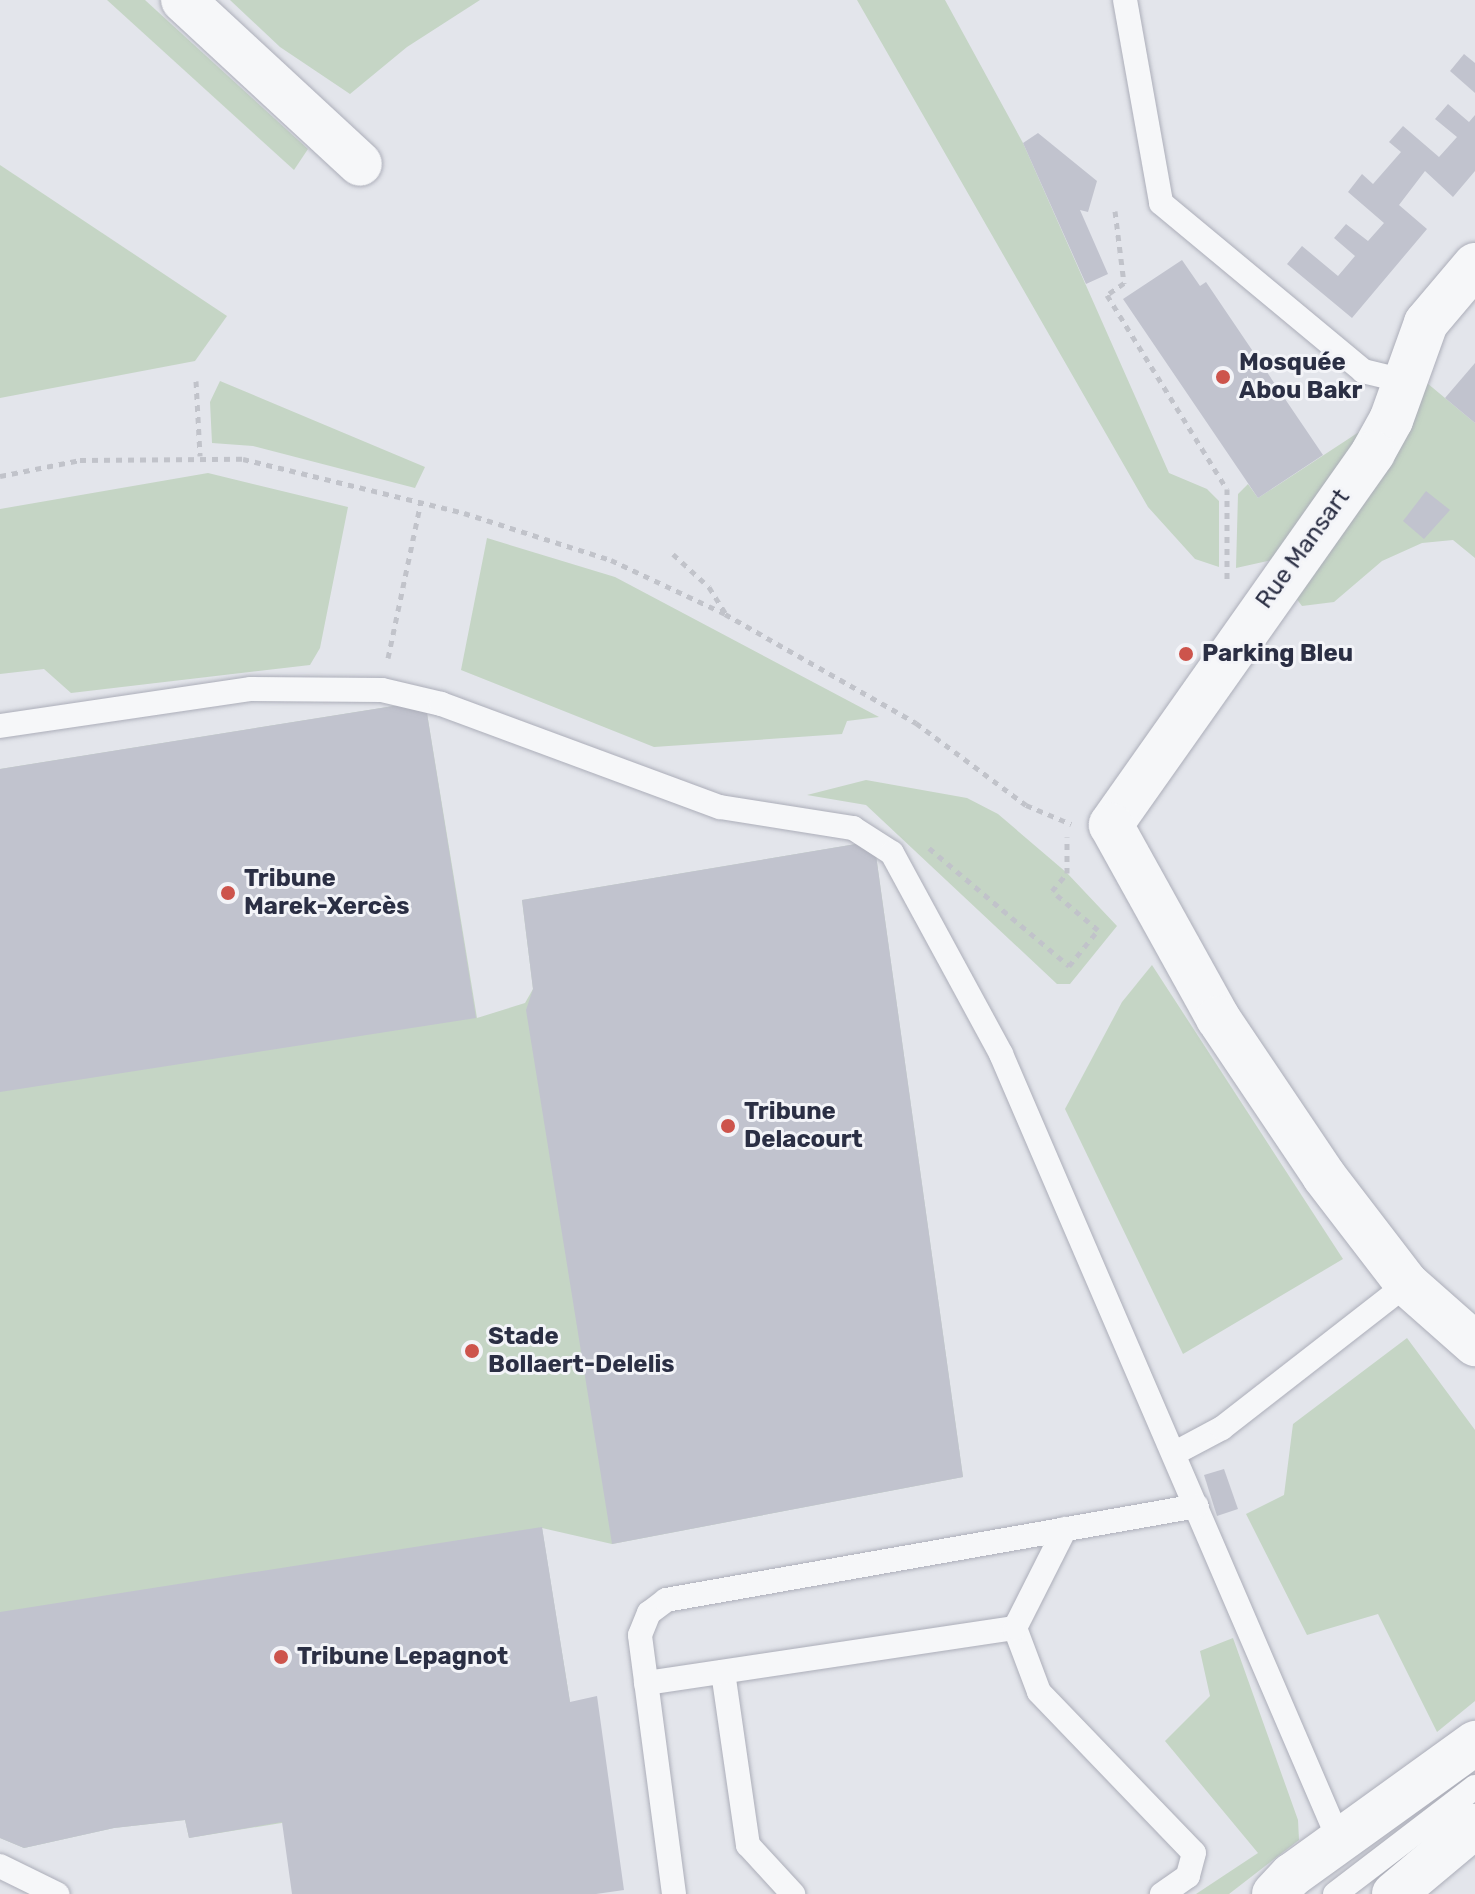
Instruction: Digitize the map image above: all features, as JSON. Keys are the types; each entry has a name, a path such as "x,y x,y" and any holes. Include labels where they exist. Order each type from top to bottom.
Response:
{"street":[{"path":"183,0 360,164"},
{"name":"Rue Mansart","path":"1111,825 1373,453 1426,323 1475,265"},
{"path":"1111,825 1218,1018 1349,1211 1407,1284 1475,1344"},
{"path":"1274,1894 1339,1840 1475,1743"},
{"path":"1394,1894 1475,1826"}],"lane":[{"path":"1125,0 1161,203 1363,371 1404,381"},
{"path":"0,726 251,689 382,690 441,704 720,807 853,828 892,853 1001,1054 1339,1840"},
{"path":"1175,1453 1222,1428 1407,1284"},
{"path":"674,1894 640,1635 649,1613 666,1600 1197,1506"},
{"path":"1065,1529 1015,1628 1039,1692 1194,1853 1188,1876 1162,1894"},
{"path":"646,1683 1015,1628"},
{"path":"723,1672 741,1823 748,1845 793,1894"},
{"path":"1335,1894 1475,1787"},
{"path":"0,1866 57,1894"}],"path":[{"path":"1115,211 1124,283 1107,295 1227,489 1228,568"},
{"path":"196,381 200,456"},
{"path":"0,476 80,460 200,456 243,459 421,502 611,560 725,614 916,723 1026,805 1067,824 1111,825"},
{"path":"382,690 421,502"},
{"path":"673,554 709,587 725,614"},
{"path":"927,847 1069,966 1098,930 1052,891 1067,873 1067,824"}],"green space":[{"path":"107,0 145,0 308,149 294,170"},
{"path":"230,0 480,0 407,47 350,94 280,47"},
{"path":"857,0 945,0 1023,143 1169,473 1207,489 1219,501 1219,567 1195,559 1148,507"},
{"path":"0,165 227,316 195,361 0,398"},
{"path":"220,381 425,467 415,488 253,446 212,443 210,402"},
{"path":"1427,383 1475,423 1475,558 1453,540 1422,543 1382,561 1334,602 1302,606 1293,594"},
{"path":"1362,430 1286,557 1236,568 1238,494 1248,484 1258,498"},
{"path":"208,473 348,507 320,648 310,665 71,693 44,669 0,674 0,509"},
{"path":"487,538 615,577 879,717 847,721 842,734 654,747 461,670"},
{"name":"Stade Bollaert-Delelis","path":"425,701 477,1018 525,1003 533,989 522,900 874,841 963,1477 612,1544 542,1528 570,1702 377,1732 306,1819 189,1838 185,1820 114,1828 24,1848 0,1838 0,769"},
{"path":"866,780 967,798 998,814 1067,873 1117,926 1070,984 1057,984 866,805 807,795"},
{"path":"1152,965 1343,1259 1183,1354 1065,1109 1122,1002"},
{"path":"1407,1338 1475,1430 1475,1701 1437,1732 1378,1614 1307,1635 1246,1514 1284,1495 1293,1424"},
{"path":"1233,1638 1298,1820 1299,1840 1229,1894 1196,1894 1258,1853 1165,1741 1210,1696 1200,1651"}],"building":[{"path":"1464,54 1475,63 1475,93 1450,71"},
{"path":"1448,104 1469,122 1475,115 1475,171 1453,197 1425,171 1399,205 1427,229 1352,318 1287,264 1302,246 1338,276 1355,256 1334,238 1346,224 1368,241 1384,223 1348,192 1362,174 1373,184 1401,152 1389,142 1403,126 1439,157 1457,137 1435,119"},
{"path":"1038,133 1097,181 1088,212 1080,210 1108,274 1086,284 1023,143"},
{"name":"Mosquée Abou Bakr","path":"1182,260 1200,286 1206,282 1323,455 1258,498 1123,299"},
{"path":"1475,363 1475,423 1445,398"},
{"path":"1426,491 1450,510 1424,539 1403,521"},
{"name":"Tribune Marek-Xercès","path":"425,701 476,1018 0,1092 0,769"},
{"name":"Tribune Delacourt","path":"874,841 963,1477 612,1544 526,1010 533,989 522,900"},
{"path":"1224,1469 1238,1509 1217,1516 1204,1475"},
{"name":"Tribune Lepagnot","path":"542,1527 570,1702 597,1696 624,1890 596,1894 292,1894 282,1822 189,1838 185,1820 114,1828 24,1848 0,1838 0,1612"}],"place":[{"name":"Mosquée Abou Bakr","path":"1223,377"},
{"name":"Parking Bleu","path":"1186,654"},
{"name":"Tribune Marek-Xercès","path":"228,893"},
{"name":"Tribune Delacourt","path":"728,1126"},
{"name":"Stade Bollaert-Delelis","path":"472,1351"},
{"name":"Tribune Lepagnot","path":"281,1657"}]}
